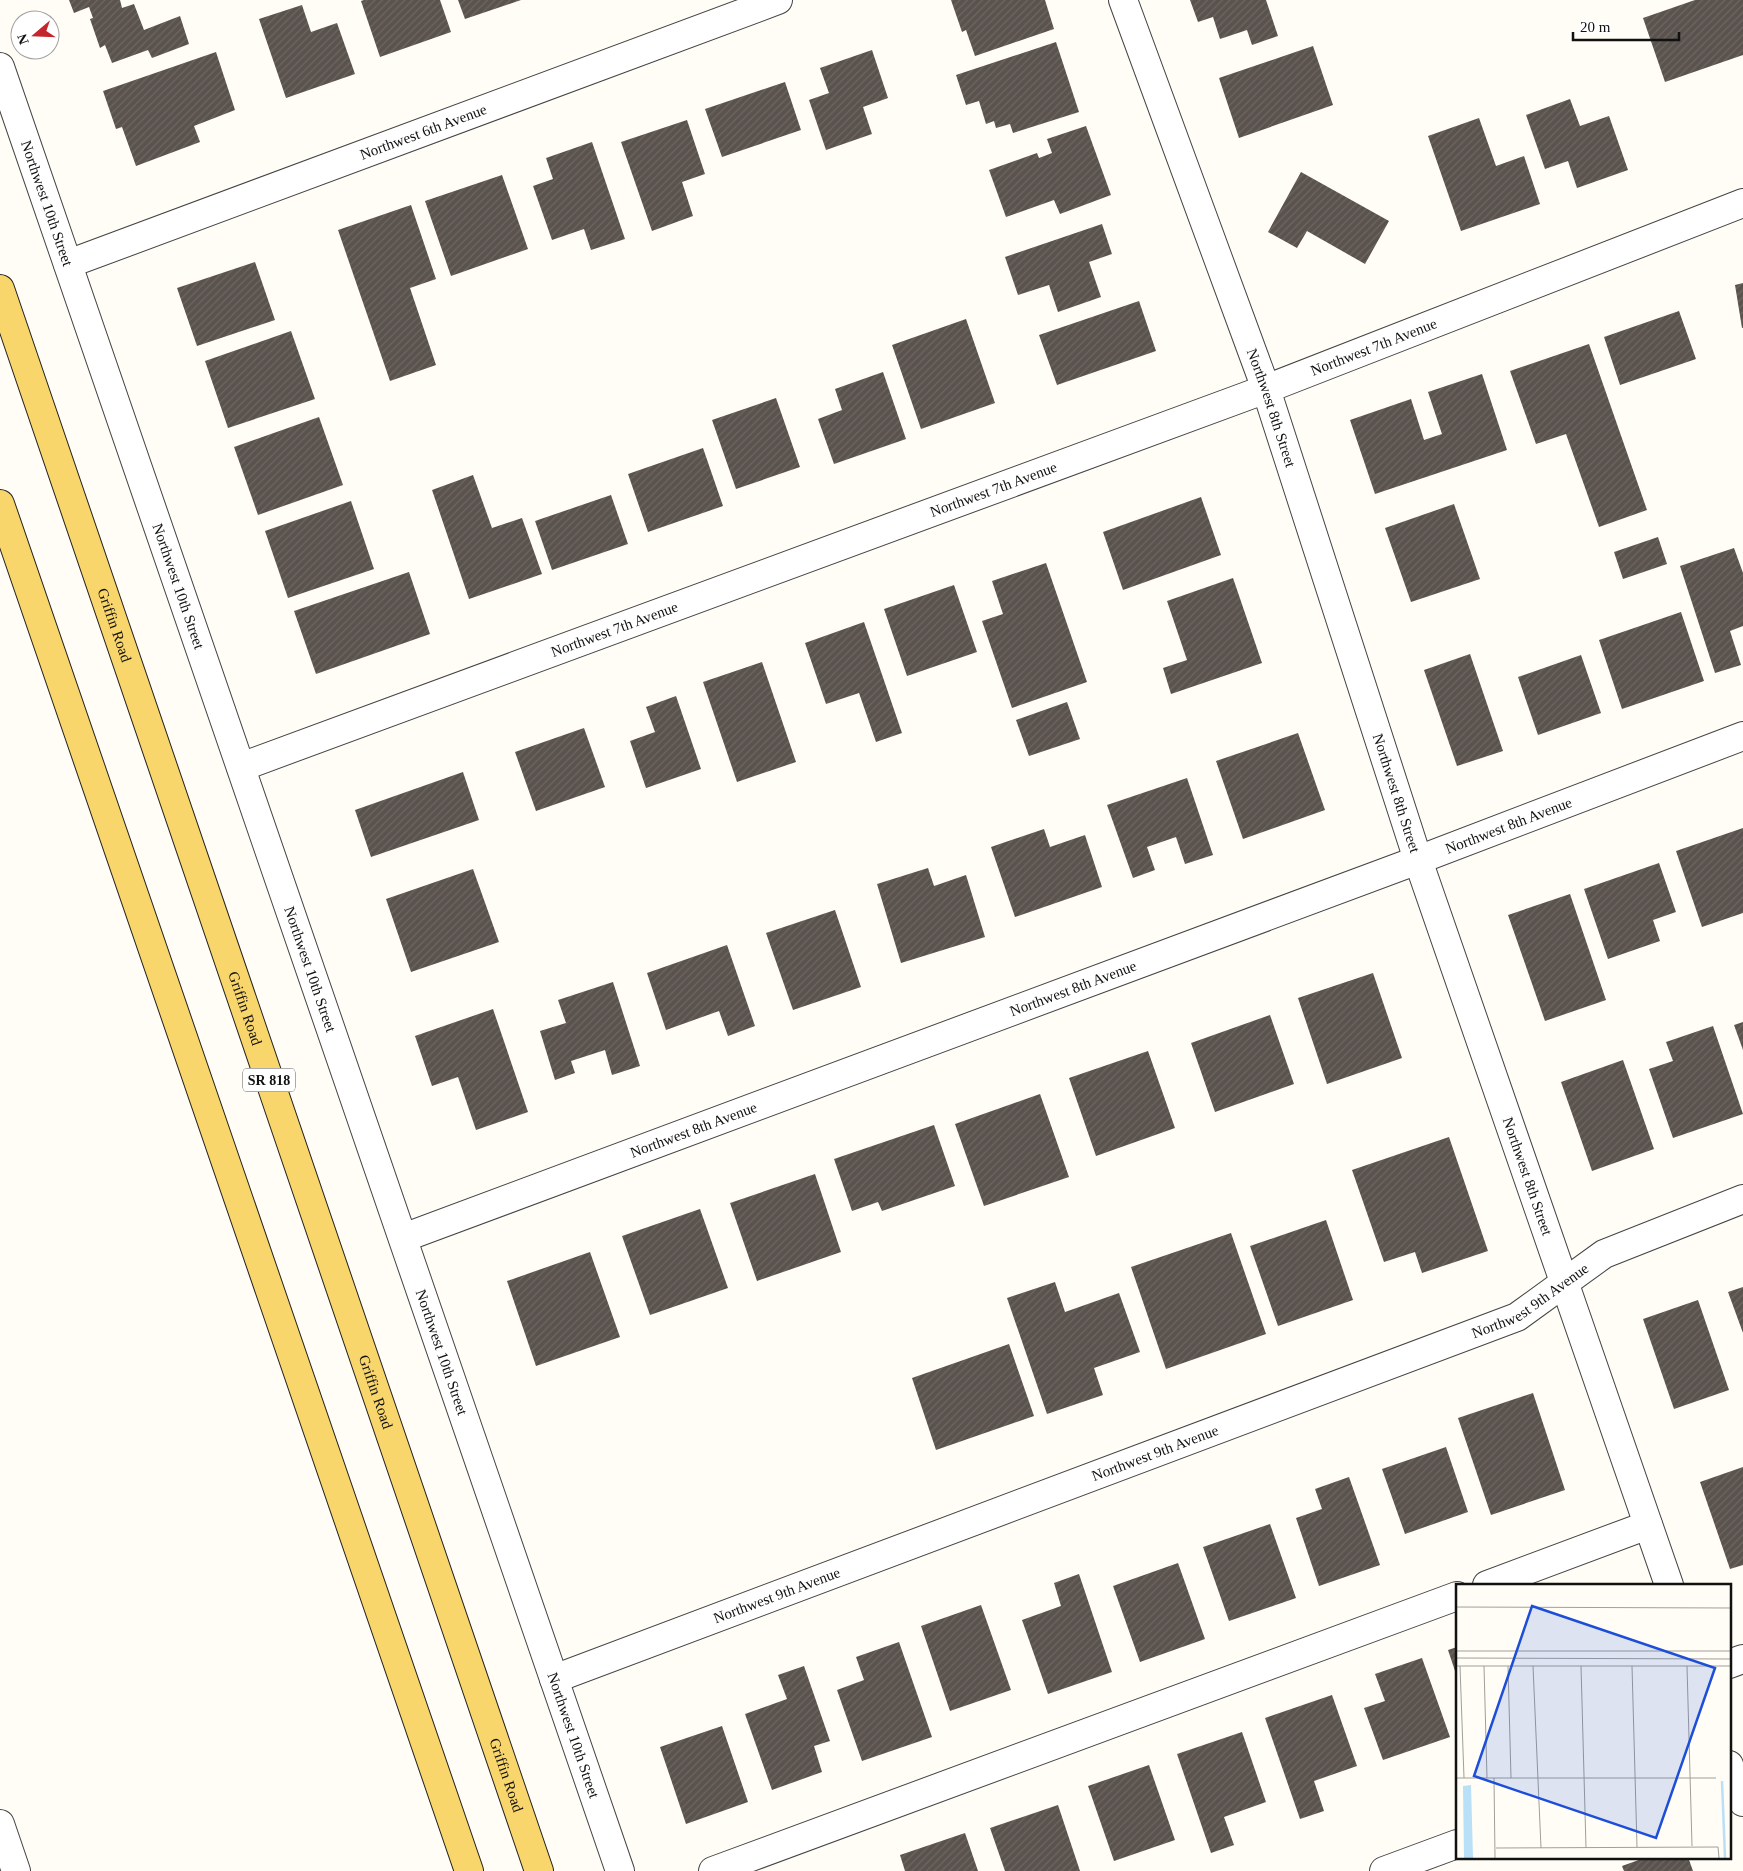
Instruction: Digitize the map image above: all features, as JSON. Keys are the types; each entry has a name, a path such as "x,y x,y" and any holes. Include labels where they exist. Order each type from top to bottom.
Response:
{"main road":[{"name":"Griffin Road","path":"0,289 539,1871"},
{"path":"0,504 469,1871"}],"street":[{"name":"Northwest 6th Avenue","path":"68,264 778,0"},
{"name":"Northwest 8th Street","path":"1123,0 1266,389 1418,860 1669,1584"},
{"name":"Northwest 10th Street","path":"0,67 620,1871"},
{"name":"Northwest 7th Avenue","path":"241,767 1266,389 1743,203"},
{"name":"Northwest 8th Avenue","path":"403,1238 1418,860 1743,736"},
{"name":"Northwest 9th Avenue","path":"554,1679 1517,1317 1604,1254 1743,1199"},
{"path":"1489,1584 1648,1525"},
{"path":"713,1871 1456,1596"},
{"path":"1730,1664 1743,1659"},
{"path":"1730,1767 1743,1802"},
{"path":"0,1824 16,1871"},
{"path":"1384,1871 1456,1844"}],"building":[{"path":"69,0 120,0 122,8 134,4 144,30 180,16 189,44 152,58 148,50 112,63 105,45 100,48 90,19 93,18 89,7 74,13"},
{"path":"440,0 451,32 380,57 361,1"},
{"path":"458,0 521,0 465,19"},
{"path":"951,0 1045,0 1054,29 975,56 966,30 962,32"},
{"path":"1190,0 1266,0 1278,36 1252,45 1247,30 1220,39 1213,17 1198,22"},
{"path":"1695,0 1743,0 1743,55 1665,82 1643,18"},
{"path":"302,5 311,32 337,23 355,74 286,98 259,19"},
{"path":"1056,42 1079,112 1013,133 1010,124 996,128 994,121 986,124 979,101 966,105 956,75"},
{"path":"1313,46 1333,105 1239,138 1219,78"},
{"path":"872,50 888,98 863,107 872,134 826,150 809,100 829,93 820,68"},
{"path":"216,52 235,110 194,126 200,142 136,166 122,127 116,129 103,91"},
{"path":"785,82 801,130 722,157 705,109"},
{"path":"1570,99 1580,126 1609,116 1628,170 1577,188 1568,161 1545,169 1526,115"},
{"path":"1479,118 1496,166 1524,156 1540,204 1461,231 1428,136"},
{"path":"687,120 705,174 682,182 693,216 652,231 621,142"},
{"path":"1086,126 1111,195 1060,214 1054,200 1006,217 989,170 1037,153 1039,158 1052,153 1047,139"},
{"path":"592,142 625,239 591,250 584,229 552,240 533,186 553,179 546,158"},
{"path":"1301,172 1389,221 1365,264 1307,231 1297,248 1268,232"},
{"path":"502,175 528,249 451,276 425,201"},
{"path":"411,205 436,279 410,288 436,365 390,381 338,230"},
{"path":"1102,224 1112,254 1089,262 1101,297 1058,312 1049,285 1018,295 1005,257"},
{"path":"255,262 275,320 197,346 177,288"},
{"path":"1743,283 1743,328 1742,328 1735,285"},
{"path":"1139,301 1156,351 1057,385 1039,335"},
{"path":"1679,311 1696,359 1620,385 1604,337"},
{"path":"966,319 995,403 921,429 892,345"},
{"path":"291,331 315,399 228,428 205,361"},
{"path":"1589,344 1647,510 1599,527 1566,434 1536,444 1510,371"},
{"path":"883,372 906,439 834,464 818,419 842,410 835,389"},
{"path":"1482,374 1507,450 1375,494 1350,420 1411,399 1424,440 1442,434 1428,392"},
{"path":"776,398 800,467 736,489 712,420"},
{"path":"319,417 343,485 258,515 234,447"},
{"path":"703,448 723,506 648,532 628,474"},
{"path":"473,475 492,528 522,518 542,574 469,599 432,490"},
{"path":"611,495 628,544 552,570 535,521"},
{"path":"1201,497 1221,555 1123,590 1103,532"},
{"path":"351,501 374,569 288,598 265,531"},
{"path":"1454,504 1480,579 1411,602 1385,528"},
{"path":"1658,537 1667,564 1623,579 1614,552"},
{"path":"1734,548 1743,573 1743,626 1730,631 1741,665 1715,673 1680,566"},
{"path":"1046,563 1087,682 1012,708 982,621 1003,614 992,581"},
{"path":"409,572 430,634 316,674 294,611"},
{"path":"1233,578 1262,663 1171,694 1163,668 1187,660 1167,601"},
{"path":"954,585 977,652 907,676 884,609"},
{"path":"1681,612 1704,681 1622,709 1599,640"},
{"path":"864,622 902,733 876,742 859,693 826,704 805,643"},
{"path":"1470,654 1503,751 1457,766 1424,670"},
{"path":"1581,655 1601,713 1538,735 1518,677"},
{"path":"762,662 796,762 737,782 703,682"},
{"path":"676,696 701,769 646,788 630,741 655,732 646,707"},
{"path":"1067,702 1080,739 1029,756 1016,720"},
{"path":"584,728 605,787 536,811 515,752"},
{"path":"1298,733 1325,810 1243,839 1216,761"},
{"path":"463,772 479,820 371,857 355,810"},
{"path":"1187,778 1213,855 1185,864 1176,837 1147,847 1155,870 1133,878 1107,805"},
{"path":"1743,828 1743,913 1702,927 1676,851"},
{"path":"1044,829 1050,847 1085,835 1102,887 1015,917 991,847"},
{"path":"1659,863 1676,912 1653,920 1660,941 1608,959 1584,889"},
{"path":"928,868 934,886 966,875 985,937 901,963 877,884"},
{"path":"473,869 499,942 411,972 386,899"},
{"path":"1570,894 1606,1000 1545,1021 1508,915"},
{"path":"835,910 861,987 793,1010 766,933"},
{"path":"727,945 755,1026 728,1036 719,1011 666,1030 647,973"},
{"path":"1373,973 1402,1058 1327,1084 1298,998"},
{"path":"613,982 640,1066 612,1075 605,1050 571,1061 575,1073 555,1080 540,1031 566,1023 558,1000"},
{"path":"493,1009 528,1112 476,1130 458,1077 432,1086 415,1036"},
{"path":"1270,1015 1294,1084 1215,1112 1191,1043"},
{"path":"1743,1022 1743,1050 1734,1025"},
{"path":"1713,1026 1743,1114 1673,1138 1649,1069 1673,1061 1666,1042"},
{"path":"1148,1051 1175,1128 1096,1156 1069,1078"},
{"path":"1623,1060 1654,1149 1592,1171 1561,1082"},
{"path":"1040,1094 1069,1177 984,1206 955,1124"},
{"path":"934,1125 955,1186 882,1211 878,1202 852,1211 834,1159"},
{"path":"1449,1137 1488,1251 1422,1273 1415,1252 1384,1262 1352,1170"},
{"path":"815,1174 841,1252 757,1281 730,1203"},
{"path":"700,1209 728,1288 650,1315 622,1236"},
{"path":"1326,1220 1353,1300 1278,1326 1250,1246"},
{"path":"1231,1233 1266,1334 1166,1369 1131,1267"},
{"path":"590,1252 620,1337 536,1366 507,1281"},
{"path":"1055,1282 1065,1312 1119,1293 1140,1352 1094,1368 1103,1395 1047,1414 1007,1298"},
{"path":"1743,1287 1743,1333 1728,1292"},
{"path":"1698,1300 1729,1390 1674,1409 1643,1319"},
{"path":"1009,1344 1034,1416 936,1450 912,1378"},
{"path":"1533,1393 1565,1490 1491,1515 1458,1418"},
{"path":"1446,1447 1468,1512 1405,1534 1382,1469"},
{"path":"1743,1467 1743,1565 1730,1569 1700,1482"},
{"path":"1349,1477 1380,1565 1319,1586 1296,1518 1322,1509 1315,1489"},
{"path":"1270,1524 1296,1598 1229,1621 1203,1547"},
{"path":"1178,1563 1205,1639 1140,1662 1113,1586"},
{"path":"1079,1574 1112,1672 1048,1694 1022,1620 1061,1606 1054,1583"},
{"path":"981,1605 1011,1690 950,1711 921,1626"},
{"path":"899,1642 932,1737 862,1761 837,1690 864,1680 856,1657"},
{"path":"1456,1647 1456,1674 1448,1650"},
{"path":"1422,1658 1450,1737 1383,1760 1364,1708 1385,1701 1375,1674"},
{"path":"804,1666 830,1741 814,1746 822,1772 772,1790 745,1714 787,1699 778,1675"},
{"path":"1332,1695 1357,1766 1314,1781 1324,1811 1300,1819 1265,1718"},
{"path":"722,1726 748,1802 686,1824 660,1747"},
{"path":"1242,1732 1266,1802 1224,1817 1234,1845 1211,1853 1177,1754"},
{"path":"1149,1765 1175,1840 1114,1861 1088,1786"},
{"path":"1058,1805 1080,1871 1005,1871 990,1828"},
{"path":"965,1833 978,1871 905,1871 900,1855"},
{"path":"1644,1858 1688,1858 1693,1871 1624,1871 1622,1866"}]}
